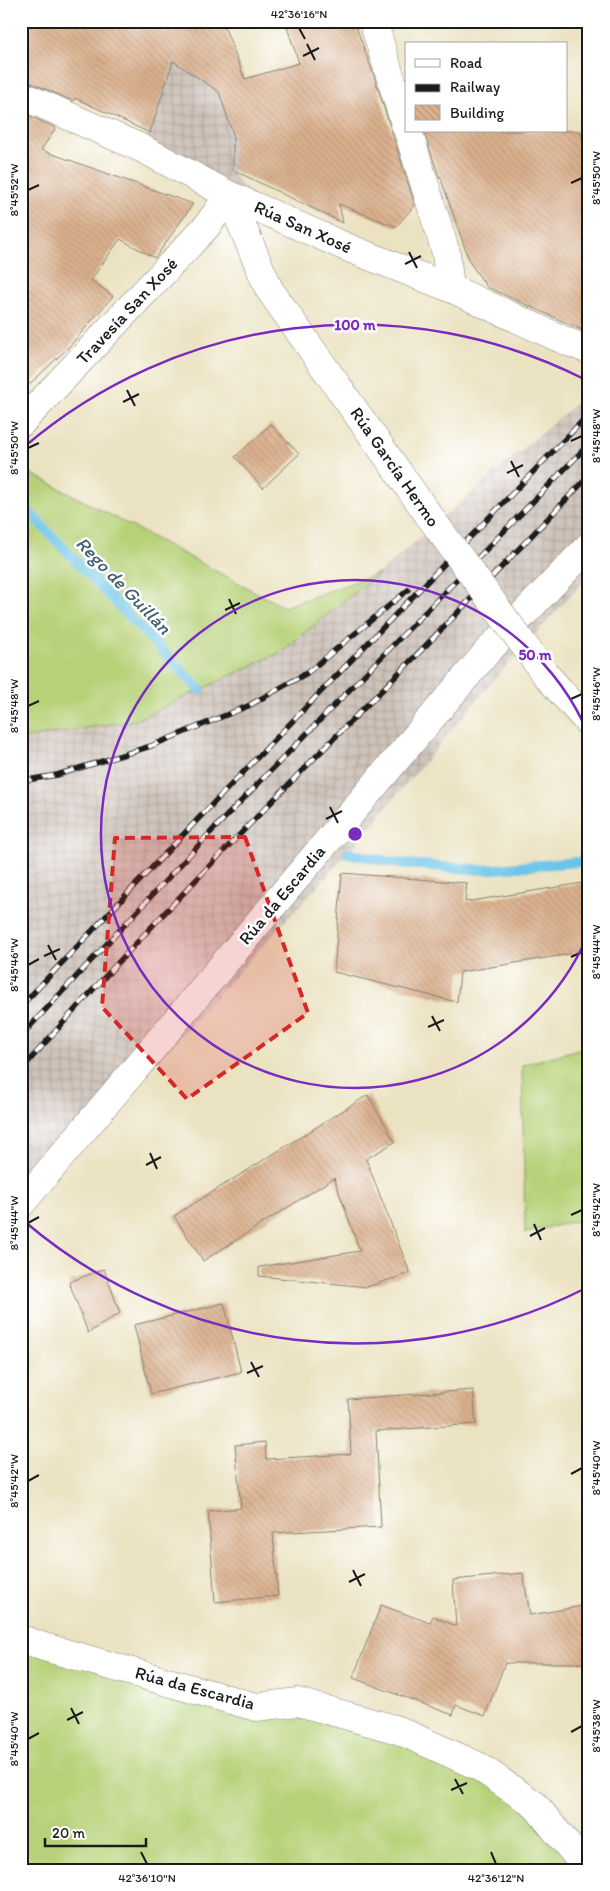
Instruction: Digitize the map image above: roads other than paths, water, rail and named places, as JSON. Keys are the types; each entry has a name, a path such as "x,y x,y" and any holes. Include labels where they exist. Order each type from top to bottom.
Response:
{"street":[{"path":"373,21 405,124"},
{"name":"Rúa San Xosé","path":"21,95 144,149 228,195 346,247 450,288 589,350"},
{"path":"408,132 446,253 450,288"},
{"name":"Travesía San Xosé","path":"21,423 207,226 228,195"},
{"name":"Rúa García Hermo","path":"228,195 270,289 430,517 546,675 589,723"},
{"name":"Rúa da Escardia","path":"21,1204 487,652 589,546"},
{"name":"Rúa da Escardia","path":"21,1639 256,1707 298,1702 398,1730 478,1766 535,1805 588,1870"}],"waterway":[{"name":"Rego de Guillán","path":"21,508 27,510 200,690"},
{"name":"Rego de Guillán","path":"348,853 396,863 483,870 589,861"}],"railway":[{"path":"21,1006 199,818 589,414"},
{"path":"21,1036 210,833 589,444"},
{"path":"21,1070 189,887 589,476"},
{"path":"21,781 57,775 151,746 248,706 307,673 408,590"}]}
